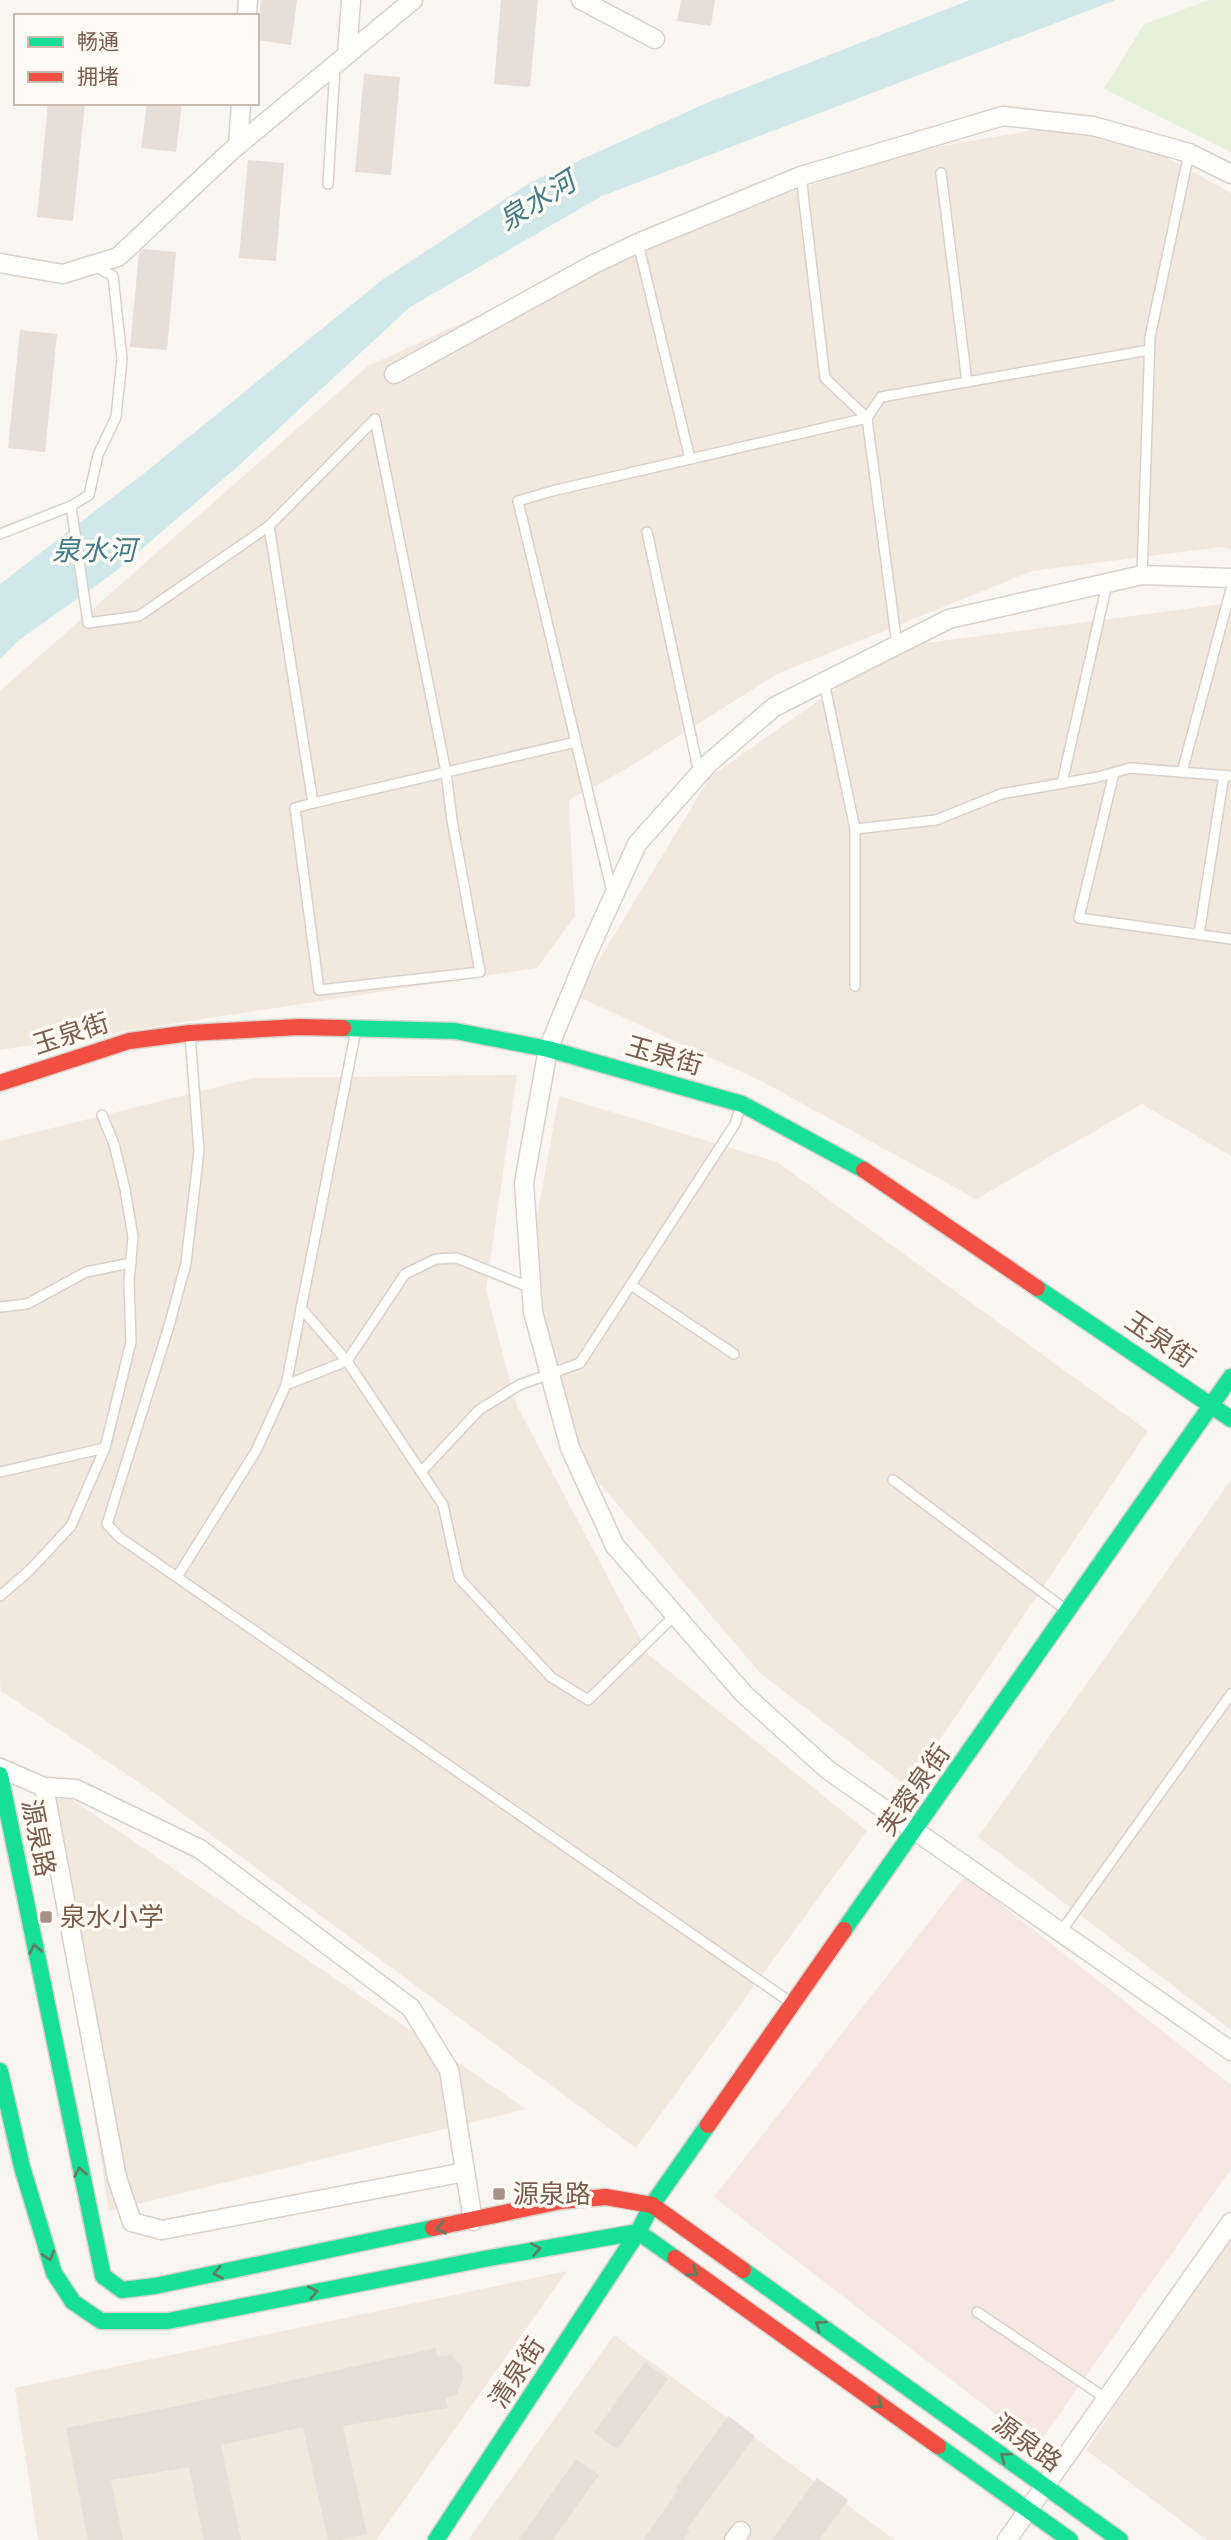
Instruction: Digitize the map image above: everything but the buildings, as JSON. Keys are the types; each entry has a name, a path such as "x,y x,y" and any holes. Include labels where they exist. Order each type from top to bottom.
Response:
{"street":[{"path":"341,60 351,0"},
{"path":"0,263 63,274 118,257 238,145 413,0"},
{"path":"581,0 655,39"},
{"path":"238,145 241,105"},
{"path":"394,374 594,264 638,243 801,176 1003,116 1093,126 1189,153 1231,174"},
{"path":"1231,578 1142,575 949,619 774,707 709,762 637,844 613,897 548,1049 524,1184 533,1312 570,1448 615,1546 744,1694 828,1770 914,1833 1231,2051"},
{"name":"玉泉街","path":"0,1083 130,1041 190,1033 299,1027 455,1031 548,1049 742,1104 852,1162 1231,1419"},
{"name":"芙蓉泉街","path":"638,2232 652,2205 1231,1377"},
{"path":"0,1768 44,1787 75,1788 200,1849 411,2008 449,2070 473,2221"},
{"name":"源泉路","path":"0,1775 103,2276 122,2290 155,2286 572,2200 606,2197 652,2205 1120,2540"},
{"path":"44,1787 117,2178 132,2222 162,2230 465,2172"},
{"path":"0,2071 22,2167 54,2273 73,2302 101,2320 168,2321 484,2259 638,2232"},
{"path":"1007,2540 1231,2222"},
{"name":"源泉路","path":"638,2232 1070,2540"},
{"name":"清泉街","path":"436,2540 638,2232"}],"lane":[{"path":"328,184 341,60"},
{"path":"1142,575 1149,350 1189,153"},
{"path":"941,173 967,382"},
{"path":"801,176 825,378 867,418 897,645"},
{"path":"638,243 690,459"},
{"path":"0,534 71,506 89,495 98,455 116,417 122,359 113,276 92,265"},
{"path":"613,897 518,501 867,418 881,397 1149,350"},
{"path":"71,506 88,623 139,616 269,526 375,419 446,772 452,820 480,972 319,990 295,808 313,803 446,772 576,741"},
{"path":"269,526 313,803"},
{"path":"647,532 699,774"},
{"path":"1062,783 1107,582"},
{"path":"1182,772 1231,589"},
{"path":"824,682 855,829 855,986"},
{"path":"855,829 936,820 1001,794 1130,768 1227,776 1199,934"},
{"path":"1114,773 1079,918 1231,939"},
{"path":"177,1577 256,1451 286,1385 356,1029"},
{"path":"190,1033 199,1151 186,1263 107,1524 119,1537 793,2004"},
{"path":"421,1472 479,1410 519,1385 580,1363 736,1124 742,1104"},
{"path":"0,1596 30,1570 71,1526 105,1448 131,1342 129,1281 133,1237 114,1144 102,1115"},
{"path":"286,1385 347,1361 405,1274 436,1259 457,1258 531,1288"},
{"path":"0,1307 27,1304 86,1272 131,1263"},
{"path":"631,1285 734,1354"},
{"path":"301,1308 347,1361 443,1505 459,1578 551,1677 588,1700 675,1615"},
{"path":"0,1472 105,1448"},
{"path":"893,1480 1067,1611"},
{"path":"1060,1933 1231,1694"},
{"path":"977,2312 1107,2399"}],"shaded area":[{"path":"1097,119 1231,193 1231,549 1221,547 1032,571 777,674 626,769 569,800 575,916 537,968 0,1050 0,691 368,366 545,285 891,155"},
{"path":"1231,603 1231,1156 1142,1104 976,1199 761,1081 577,996 710,777 895,647"},
{"path":"517,1075 486,1290 516,1404 649,1655 867,1831 636,2148 149,1789 1,1691 0,1141 253,1078"},
{"path":"559,1096 777,1162 1148,1431 908,1787 760,1673 569,1447 526,1278"},
{"path":"1231,1480 1231,2030 978,1837"},
{"path":"42,1779 526,2109 109,2211"},
{"path":"965,1876 1231,2085 1231,2169 1037,2446 714,2197"},
{"path":"1231,2231 1231,2540 1207,2540 1086,2450"},
{"path":"567,2271 376,2540 38,2540 15,2388"},
{"path":"614,2335 895,2540 468,2540"}],"green space":[{"path":"1209,0 1231,0 1231,152 1104,89 1144,24"}],"water":[{"name":"泉水河","path":"970,0 1116,0 602,196 410,307 236,468 115,572 19,640 0,659 0,584 147,471 382,280 531,182 709,102"}],"traffic: fast":[{"path":"343,1028 455,1031 548,1049 742,1104 864,1170"},
{"path":"1037,1288 1231,1419"},
{"path":"844,1930 1231,1377"},
{"path":"0,1775 103,2276 122,2290 155,2286 433,2228"},
{"path":"0,2071 22,2167 54,2273 73,2302 101,2321 168,2321 484,2259 638,2232 675,2258"},
{"path":"436,2540 638,2232 652,2205 708,2125"},
{"path":"743,2270 1120,2540"},
{"path":"938,2446 1070,2540"}],"traffic: jam":[{"path":"0,1083 129,1041 190,1033 299,1027 343,1028"},
{"path":"864,1170 1037,1288"},
{"path":"708,2125 844,1930"},
{"path":"433,2228 561,2201 606,2197 652,2205 743,2270"},
{"path":"675,2258 938,2446"}],"place":[{"name":"泉水小学","path":"46,1917"},
{"name":"源泉路","path":"499,2194"}]}
